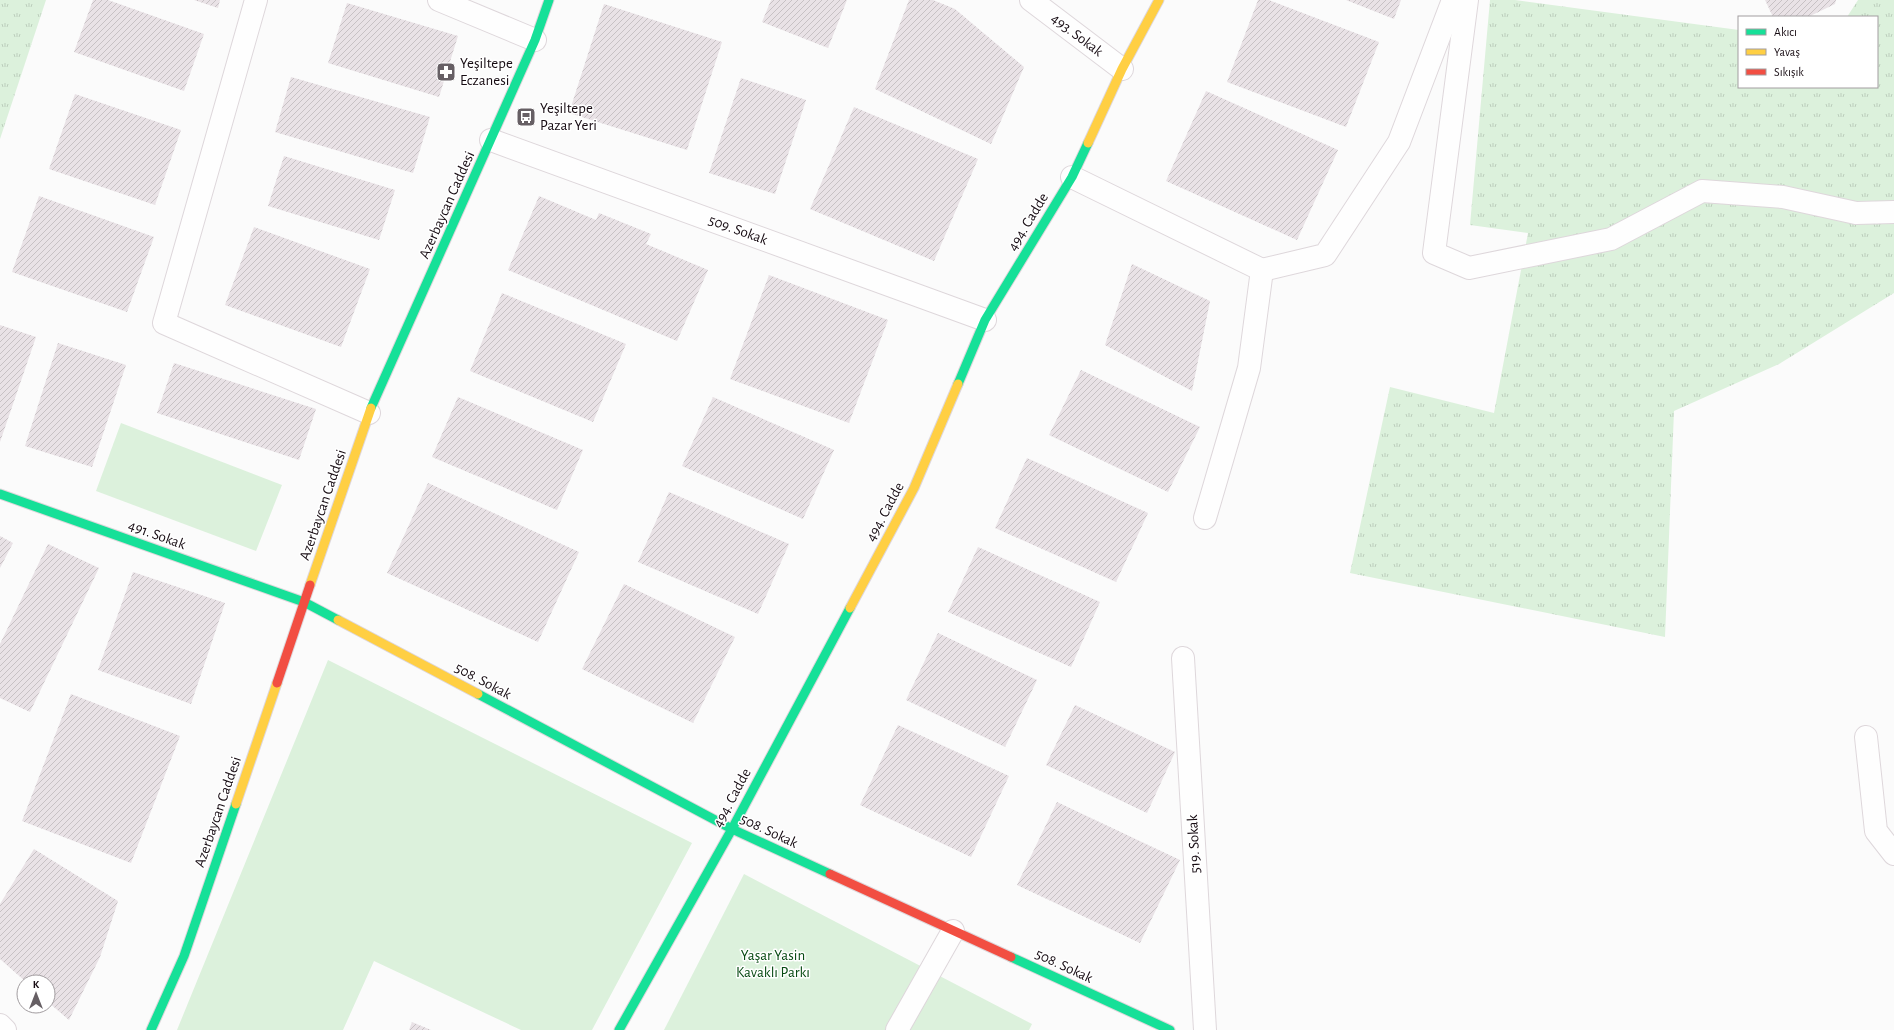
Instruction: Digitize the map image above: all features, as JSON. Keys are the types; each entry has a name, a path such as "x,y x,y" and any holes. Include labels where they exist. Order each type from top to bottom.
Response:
{"street":[{"path":"256,0 164,323 369,412"},
{"path":"439,0 535,40"},
{"name":"Azerbaycan Caddesi","path":"151,1030 184,956 369,412 535,40 549,0"},
{"name":"493. Sokak","path":"1031,0 1122,70"},
{"name":"494. Cadde","path":"619,1030 732,829 914,488 986,320 1072,177 1122,70 1159,0"},
{"path":"1072,177 1262,270 1325,255 1399,142 1453,0"},
{"path":"1467,0 1434,253 1470,268 1611,238 1702,192 1783,198 1856,213 1894,212"},
{"name":"509. Sokak","path":"491,140 986,320"},
{"path":"1205,518 1249,368 1262,270"},
{"name":"491. Sokak","path":"0,494 304,602"},
{"name":"508. Sokak","path":"304,602 732,829 1170,1030"},
{"name":"519. Sokak","path":"1183,658 1205,1030"},
{"path":"1866,737 1876,831 1894,854"},
{"path":"897,1030 953,931"},
{"path":"0,1024 5,1030"}],"green space":[{"path":"0,0 46,0 0,139"},
{"path":"1490,0 1515,0 1738,30 1738,88 1878,88 1878,16 1848,16 1858,0 1894,0 1894,293 1779,364 1674,411 1665,637 1350,573 1390,387 1494,413 1528,233 1470,225"},
{"path":"121,423 282,485 256,551 96,491"},
{"path":"328,660 692,843 592,1030 521,1030 374,961 343,1030 177,1030"},
{"name":"Yaşar Yasin Kavaklı Parkı","path":"744,874 1032,1024 1029,1030 664,1030"}],"building":[{"path":"93,0 108,0 204,34 184,91 74,52"},
{"path":"194,0 220,0 218,8"},
{"path":"771,0 847,0 828,48 762,22"},
{"path":"909,0 933,0 955,9 1024,67 991,144 875,89"},
{"path":"1258,0 1269,0 1379,42 1346,127 1227,82"},
{"path":"1346,0 1401,0 1394,19"},
{"path":"1765,0 1836,0 1835,4 1810,16 1773,16"},
{"path":"347,3 458,36 439,97 328,63"},
{"path":"604,4 722,42 687,150 569,113"},
{"path":"291,77 430,117 413,173 275,132"},
{"path":"741,78 806,100 775,194 709,173"},
{"path":"1206,91 1338,150 1297,240 1166,181"},
{"path":"75,94 181,130 155,205 49,169"},
{"path":"854,107 978,159 934,261 810,209"},
{"path":"284,156 395,190 379,240 268,206"},
{"path":"39,196 154,237 127,312 12,272"},
{"path":"539,196 596,220 599,213 651,234 646,244 708,270 677,341 508,270"},
{"path":"254,227 370,269 341,347 225,305"},
{"path":"1132,264 1210,301 1192,391 1105,345"},
{"path":"769,275 888,320 849,423 730,379"},
{"path":"502,293 626,344 593,422 470,371"},
{"path":"0,325 36,337 0,442"},
{"path":"58,343 126,365 92,467 25,446"},
{"path":"174,363 316,409 299,460 157,413"},
{"path":"1081,370 1200,427 1168,492 1049,435"},
{"path":"458,397 583,450 557,510 432,457"},
{"path":"713,397 834,450 803,519 682,466"},
{"path":"1027,458 1148,513 1116,582 995,528"},
{"path":"428,483 579,552 538,642 387,573"},
{"path":"669,492 789,544 758,614 638,562"},
{"path":"0,536 13,543 0,568"},
{"path":"48,544 99,568 30,712 0,698 0,644"},
{"path":"978,547 1100,602 1071,667 948,612"},
{"path":"133,572 225,603 191,704 98,670"},
{"path":"624,584 735,637 693,723 582,669"},
{"path":"938,633 1037,680 1005,747 906,700"},
{"path":"71,694 180,736 131,863 22,821"},
{"path":"1075,705 1175,752 1147,813 1046,765"},
{"path":"898,725 1009,776 971,857 860,805"},
{"path":"1057,802 1180,860 1140,943 1017,885"},
{"path":"34,849 118,901 100,957 69,1020 56,1009 56,974 17,974 0,959 0,904"},
{"path":"412,1022 431,1030 409,1030"}],"traffic: fast":[{"path":"371,408 535,40 549,0"},
{"path":"958,384 985,320 1072,177 1088,143"},
{"path":"0,494 304,602 338,620"},
{"path":"619,1030 732,829 850,608"},
{"path":"478,694 732,829 830,874"},
{"path":"151,1030 184,956 236,804"},
{"path":"1011,957 1170,1030"}],"traffic: slow":[{"path":"1088,143 1122,69 1159,0"},
{"path":"850,608 914,488 958,384"},
{"path":"310,585 371,408"},
{"path":"338,620 478,694"},
{"path":"236,804 277,683"}],"traffic: jam":[{"path":"277,683 310,585"},
{"path":"830,874 1011,957"}],"place":[{"name":"Yeşiltepe Eczanesi","path":"446,72"},
{"name":"Yeşiltepe Pazar Yeri","path":"526,117"}]}
